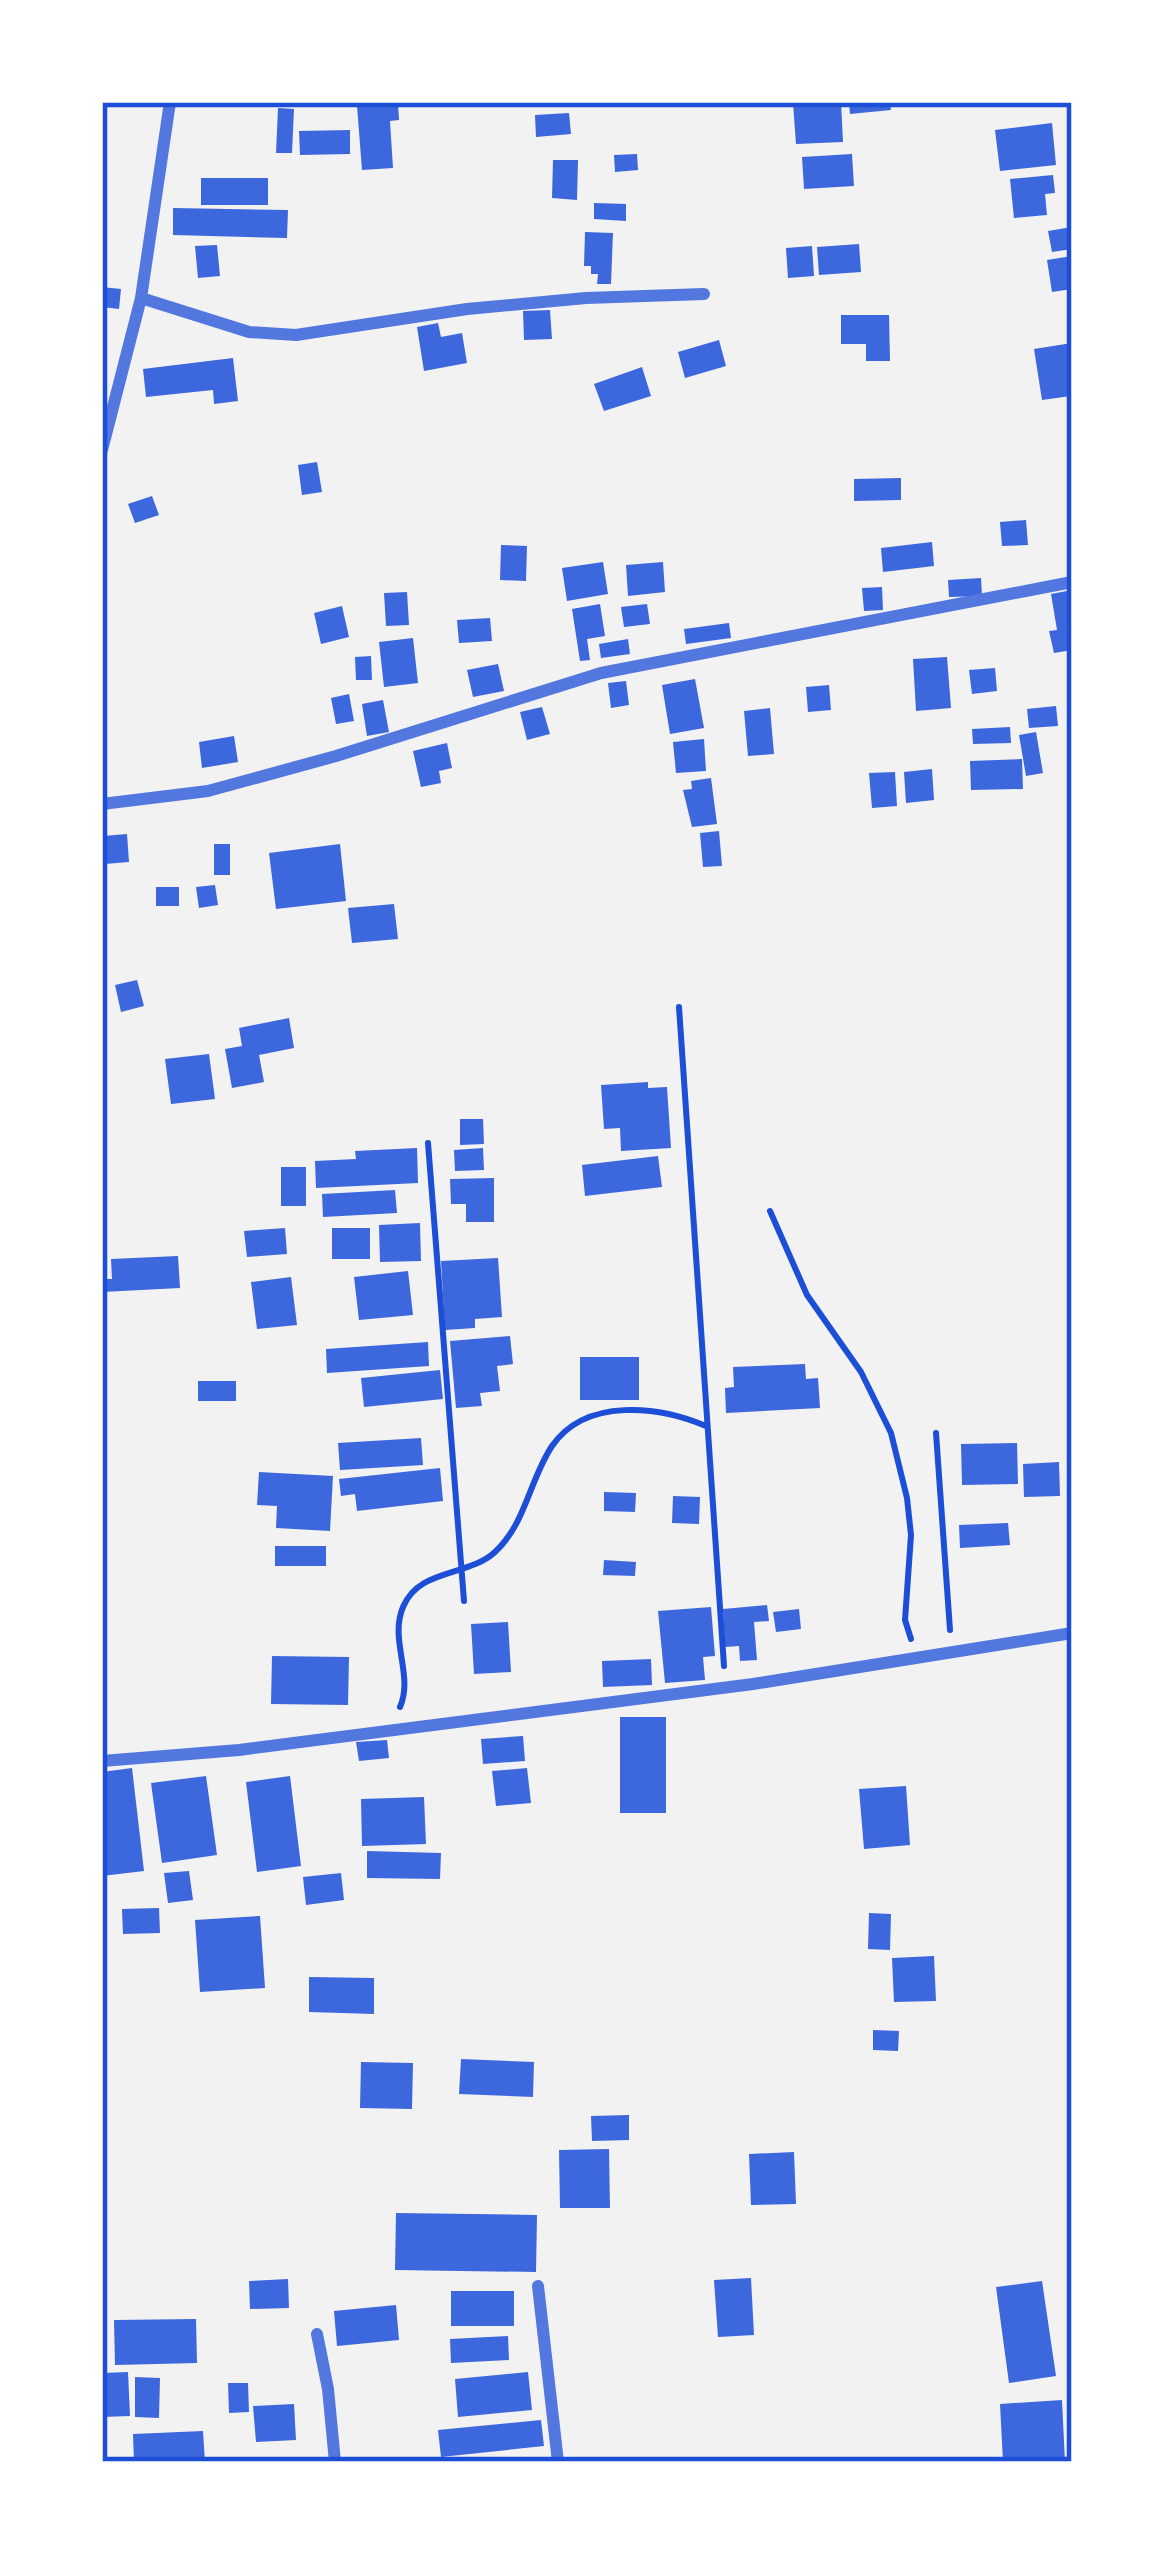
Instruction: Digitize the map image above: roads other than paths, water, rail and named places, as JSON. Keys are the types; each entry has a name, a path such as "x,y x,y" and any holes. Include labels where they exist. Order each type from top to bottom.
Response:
{"street":[{"path":"102,450 141,298 170,102"},
{"path":"141,298 249,332 296,335 467,309 704,294"},
{"path":"102,804 208,791 336,757 601,673 1072,582"},
{"path":"102,1761 239,1750 725,1687 1072,1633"},
{"path":"538,2286 559,2462"},
{"path":"317,2334 328,2389 334,2462"}]}
